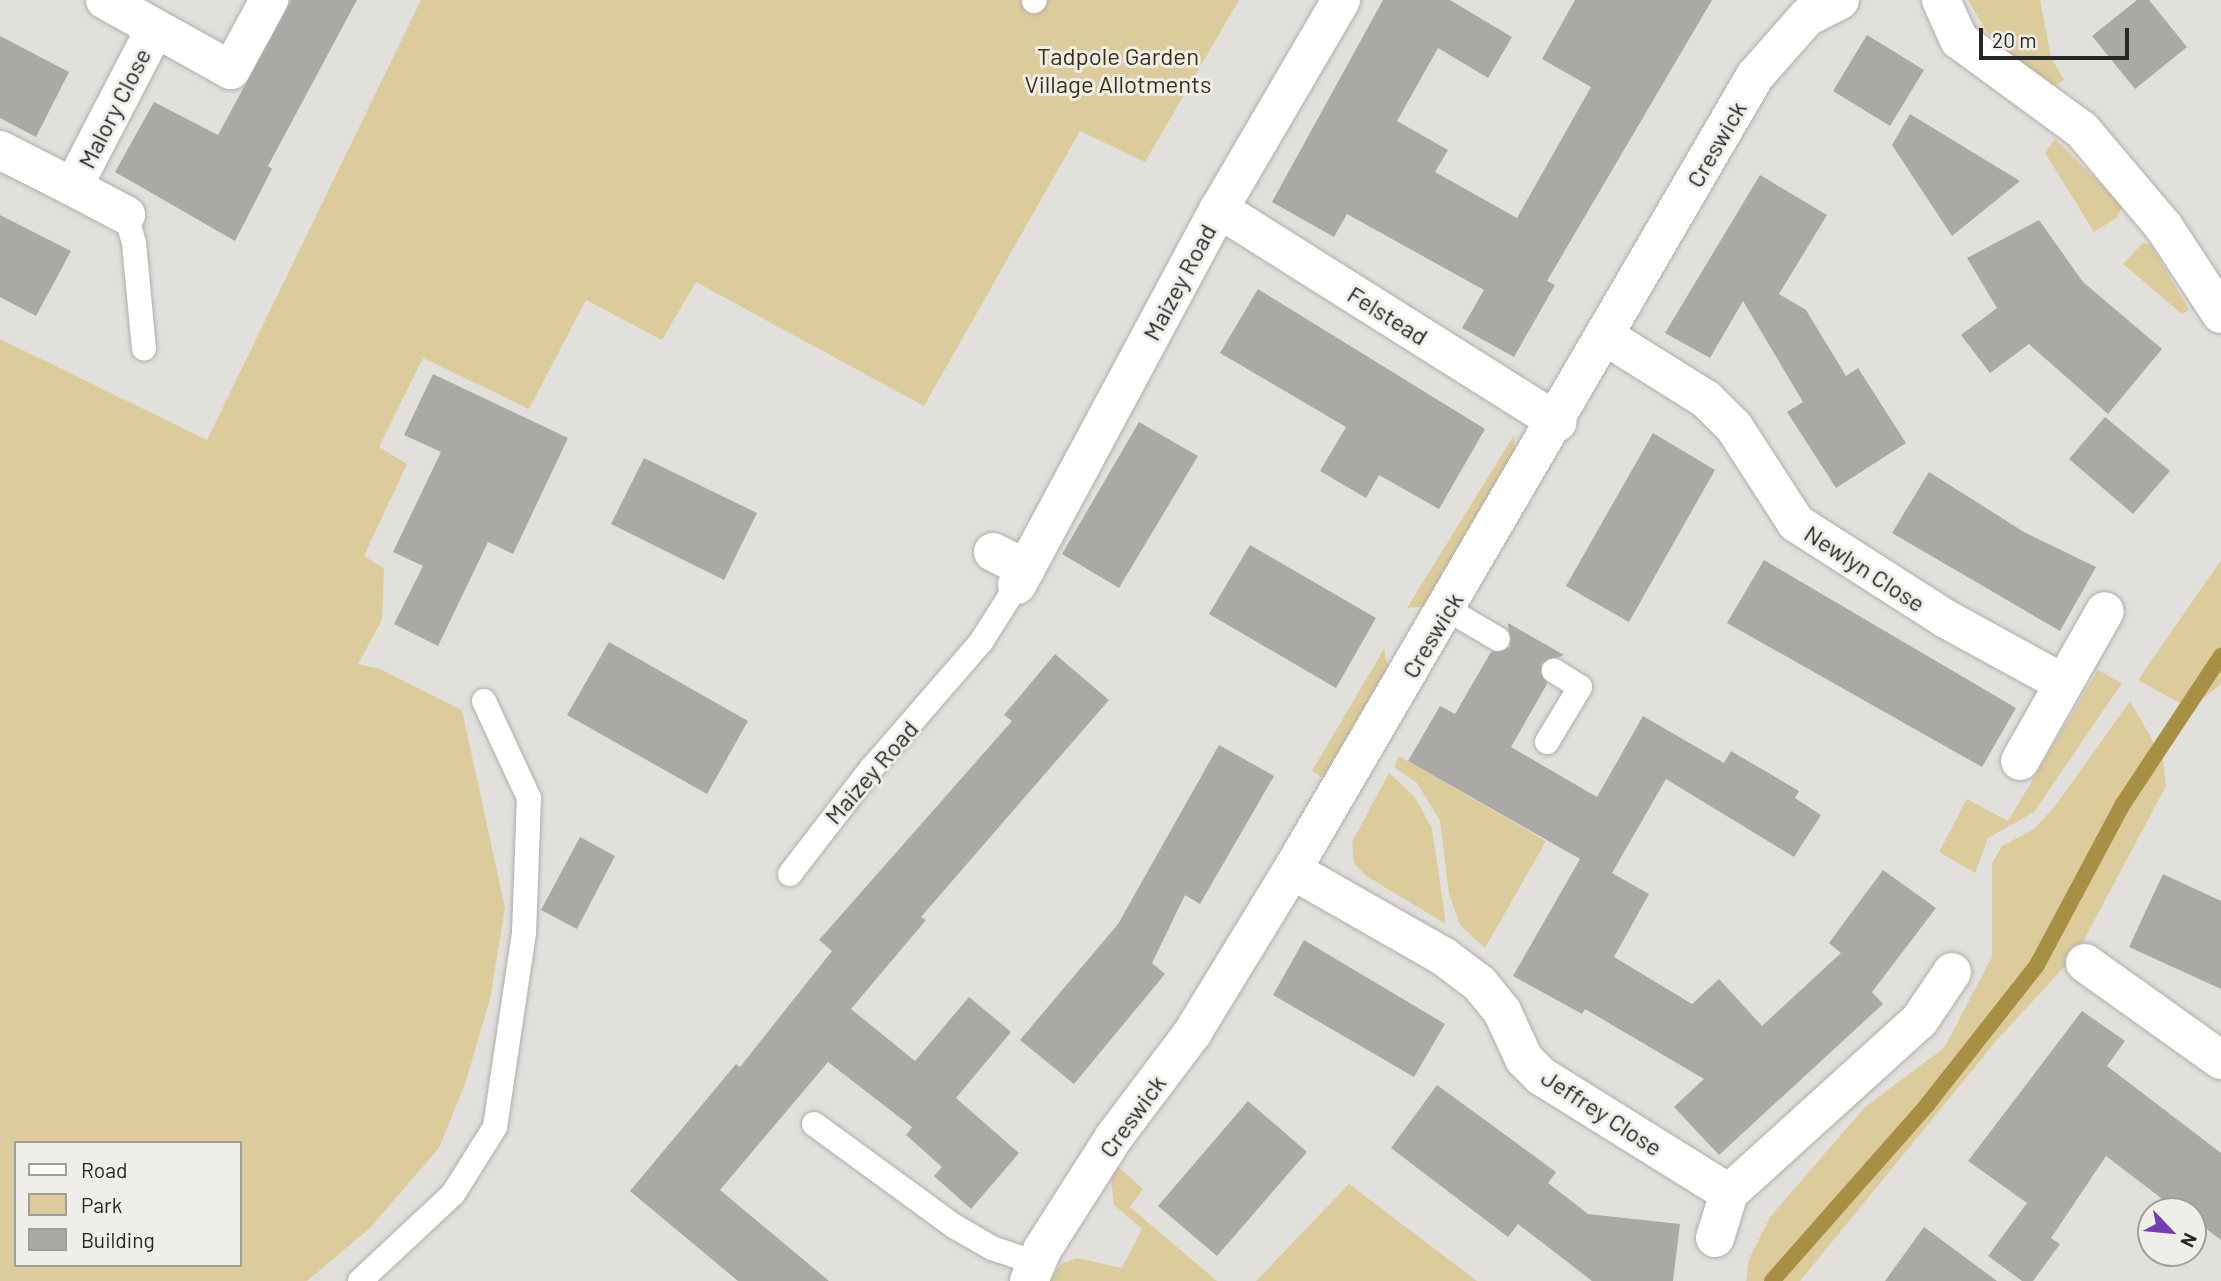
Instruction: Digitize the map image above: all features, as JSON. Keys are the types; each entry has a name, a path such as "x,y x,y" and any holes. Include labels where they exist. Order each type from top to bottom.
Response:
{"street":[{"name":"Malory Close","path":"105,0 231,70 269,0"},
{"name":"Maizey Road","path":"1012,569 1341,0"},
{"name":"Creswick","path":"1032,1272 1114,1137 1193,1032 1292,870 1557,422 1755,76 1807,17 1840,0"},
{"path":"1941,0 1959,40 2082,130 2164,227 2221,314"},
{"name":"Malory Close","path":"73,187 155,29"},
{"name":"Malory Close","path":"0,150 127,215"},
{"name":"Felstead","path":"1219,209 1557,422"},
{"name":"Newlyn Close","path":"1605,336 1715,408 1734,427 1796,523 1946,619 2063,683"},
{"path":"2020,761 2105,611"},
{"name":"Jeffrey Close","path":"1292,870 1443,956 1495,1002 1524,1059 1541,1076 1729,1193"},
{"path":"2085,962 2221,1060"},
{"path":"1715,1238 1729,1193 1919,1021 1952,972"}],"lane":[{"name":"Malory Close","path":"127,215 134,243 144,349"},
{"name":"Maizey Road","path":"790,874 863,779 981,642 1012,569"},
{"path":"1447,609 1498,639"},
{"path":"1547,742 1580,687 1554,671"},
{"path":"360,1281 453,1194 495,1127 524,933 528,798 484,701"},
{"path":"814,1124 954,1226 1032,1272"}],"green space":[{"name":"Tadpole Garden Village Allotments","path":"421,0 1239,0 1145,162 1080,131 924,406 696,282 662,340 586,300 529,409 423,358 379,447 407,464 364,556 384,568 382,620 358,664 380,669 462,710 505,908 490,999 465,1084 439,1148 370,1228 307,1281 0,1281 0,339 207,440"},
{"path":"1968,0 2040,0 2051,57 2064,80 2054,86 1996,47"},
{"path":"2055,139 2123,206 2116,218 2094,232 2045,153"},
{"path":"2143,243 2151,245 2189,310 2182,314 2123,264"},
{"path":"1514,435 1515,452 1429,606 1407,608"},
{"path":"2221,560 2221,684 2190,709 2138,680"},
{"path":"1384,649 1389,672 1326,780 1312,771"},
{"path":"2098,670 2122,683 2034,812 1988,838 1975,873 1939,852 1967,799 2008,821"},
{"path":"2130,701 2163,759 2166,786 2077,953 1997,1040 1800,1281 1746,1281 1749,1259 1770,1217 1865,1107 1944,1048 1992,957 1992,863 2002,846 2034,829 2056,805"},
{"path":"1399,756 1546,841 1485,948 1460,925 1449,894 1440,821 1417,783 1394,767"},
{"path":"1389,773 1414,796 1432,828 1446,924 1366,876 1354,863 1352,842"},
{"path":"1116,1165 1143,1189 1130,1207 1217,1281 1050,1281 1061,1264 1077,1258 1122,1268 1142,1229 1114,1205 1111,1178"},
{"path":"1349,1184 1477,1281 1256,1281"}],"building":[{"path":"291,0 357,0 268,166 272,169 235,241 115,172 154,102 218,135"},
{"path":"1383,0 1450,0 1512,37 1488,78 1438,48 1397,121 1448,150 1435,172 1517,218 1591,87 1542,59 1575,0 1712,0 1547,281 1555,285 1514,357 1462,328 1484,290 1347,214 1334,237 1272,202"},
{"path":"2137,0 2149,0 2187,47 2135,89 2092,36"},
{"path":"1867,35 1924,70 1890,126 1833,91"},
{"path":"0,36 69,72 36,137 0,118"},
{"path":"1910,114 2020,181 1952,236 1892,145"},
{"path":"1760,175 1827,215 1779,294 1806,310 1846,376 1858,368 1906,443 1836,488 1787,412 1803,402 1743,301 1710,358 1665,333"},
{"path":"0,215 71,251 36,316 0,297"},
{"path":"2039,220 2083,282 2162,349 2108,414 2029,344 1990,373 1961,335 1997,308 1967,258"},
{"path":"1258,289 1485,429 1439,509 1379,475 1366,498 1320,471 1346,427 1220,353"},
{"path":"433,374 568,438 513,554 488,542 438,646 394,624 423,566 393,552 441,452 404,435"},
{"path":"2105,417 2170,471 2133,514 2069,459"},
{"path":"1139,422 1198,456 1119,588 1062,554"},
{"path":"1653,433 1715,470 1629,622 1566,586"},
{"path":"644,458 757,513 724,580 611,524"},
{"path":"1929,472 2024,532 2096,567 2060,631 1892,533"},
{"path":"1250,545 1376,618 1336,688 1209,614"},
{"path":"1764,560 2016,708 1982,767 1727,623"},
{"path":"1508,623 1564,655 1541,664 1547,684 1511,747 1597,797 1643,716 1724,763 1731,751 1799,791 1795,798 1821,815 1794,857 1666,779 1612,873 1649,894 1614,957 1692,1004 1719,979 1762,1026 1841,953 1829,943 1883,870 1936,908 1872,992 1883,1004 1719,1155 1674,1107 1704,1079 1585,1009 1582,1014 1513,976 1580,859 1408,761 1440,706 1455,714 1491,652 1510,647"},
{"path":"609,642 748,721 707,794 567,715"},
{"path":"1055,654 1109,700 921,917 926,920 851,1009 915,1061 969,997 1011,1032 956,1098 1019,1153 971,1209 934,1176 942,1167 906,1135 912,1127 828,1062 720,1190 829,1281 738,1281 630,1191 736,1064 740,1067 832,951 819,940 1012,721 1004,715"},
{"path":"1219,745 1274,776 1200,904 1185,895 1152,963 1165,974 1074,1084 1020,1040 1118,924"},
{"path":"580,837 615,856 577,929 541,910"},
{"path":"2163,874 2221,901 2221,989 2129,947"},
{"path":"1304,940 1445,1024 1414,1077 1273,995"},
{"path":"2082,1011 2125,1041 2107,1066 2221,1153 2221,1240 2207,1230 2207,1197 2160,1197 2106,1156 2051,1238 2060,1244 2033,1281 2022,1281 1988,1256 2027,1203 1968,1161"},
{"path":"1437,1085 1556,1172 1548,1183 1588,1214 1680,1224 1673,1281 1592,1281 1518,1224 1508,1237 1391,1148"},
{"path":"1248,1101 1307,1152 1217,1256 1158,1206"},
{"path":"1924,1227 1997,1281 1885,1281"}],"waterway":[{"path":"1772,1281 1927,1105 2037,965 2123,804 2221,656"}]}
